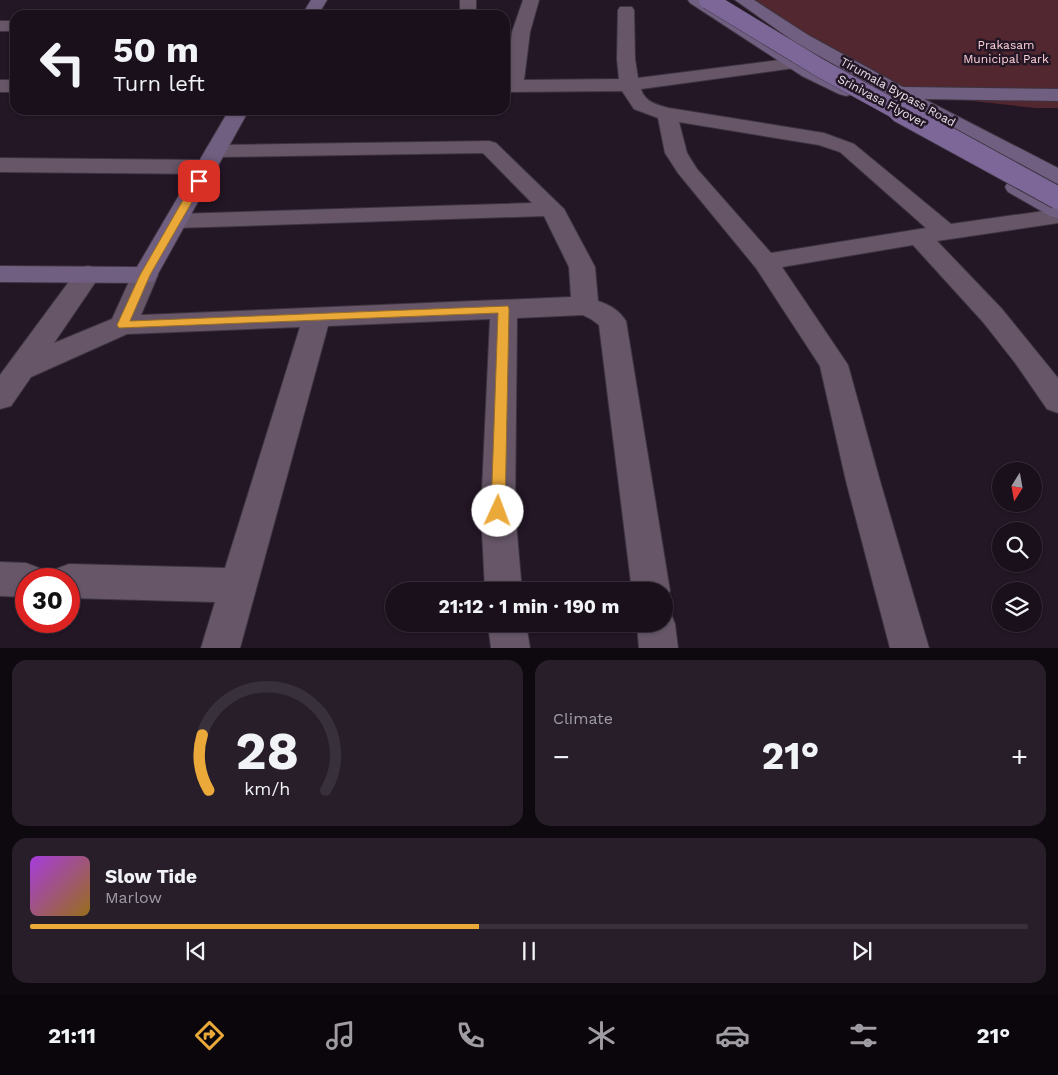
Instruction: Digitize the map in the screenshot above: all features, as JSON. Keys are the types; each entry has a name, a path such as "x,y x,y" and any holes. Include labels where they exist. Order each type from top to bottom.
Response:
{"main road":[{"name":"Srinivasa Flyover","path":"708,0 820,68 1058,198"},
{"name":"Srinivasa Flyover","path":"733,0 796,41 900,101 1058,183"}],"street":[{"path":"510,82 530,0"},
{"name":"Tirumala Bypass Road","path":"696,0 796,64 873,104 1058,211"},
{"name":"Tirumala Bypass Road","path":"743,0 802,39 1058,177"},
{"path":"626,10 626,58 631,93 646,108 667,114 824,139 838,143 847,148 946,232"},
{"path":"510,86 630,85 796,64"},
{"path":"873,104 900,93 1058,95"},
{"path":"667,114 676,152 689,173 765,262 834,366 863,481 910,648"},
{"path":"123,325 145,275 236,115"},
{"path":"0,165 211,159 490,147 552,209 582,267 585,306"},
{"path":"176,221 552,209"},
{"path":"765,262 918,236 1058,216"},
{"path":"918,236 971,290 1038,372 1058,401"},
{"path":"0,274 145,275"},
{"path":"0,398 88,274"},
{"path":"20,369 123,325 585,306 601,312 612,322 650,582"},
{"path":"503,582 498,511 504,309"},
{"path":"220,648 317,317"},
{"path":"0,579 15,580"},
{"path":"80,581 238,586"},
{"path":"508,632 511,648"},
{"path":"657,632 659,648"}],"green space":[{"name":"Prakasam Municipal Park","path":"751,0 1058,0 1058,108 1035,108 900,93"}],"route":[{"path":"199,181 145,275 123,325 504,309 498,511"}]}
